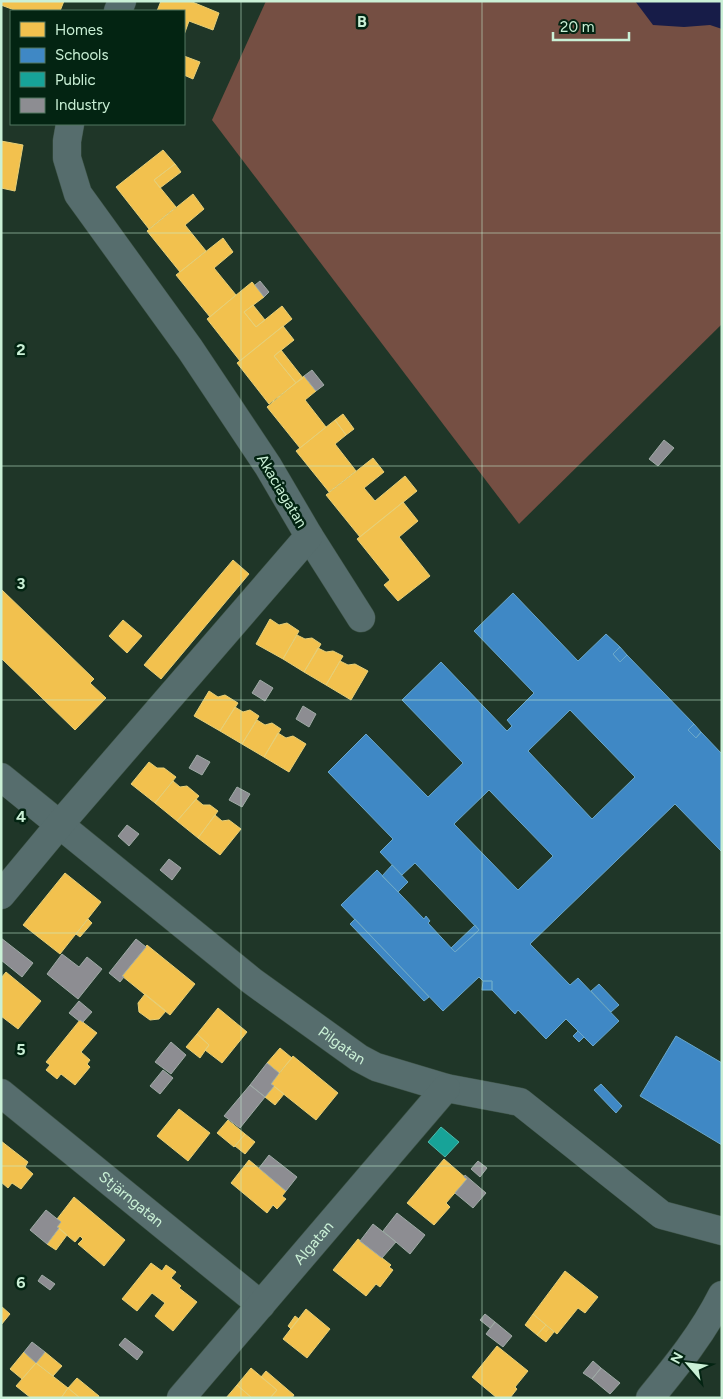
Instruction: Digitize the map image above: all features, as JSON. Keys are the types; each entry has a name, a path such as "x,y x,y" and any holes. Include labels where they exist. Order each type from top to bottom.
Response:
{"street":[{"name":"Akaciagatan","path":"1,896 60,824 309,536 268,466 190,349 78,194 67,158 70,125"},
{"path":"309,536 361,618"},
{"name":"Pilgatan","path":"1,777 252,981 359,1058 376,1067 446,1088 520,1102 662,1215 722,1231"},
{"name":"Algatan","path":"181,1398 446,1088"},
{"name":"Stjärngatan","path":"1,1093 261,1305"},
{"path":"650,1398 689,1351 713,1314 722,1295"}],"shaded area":[{"path":"266,1 722,1 722,324 519,524 212,120"},
{"path":"635,1 722,1 722,29 710,25 684,27 653,25"}],"building: Homes":[{"path":"1,1 64,1 60,10 14,10 1,5"},
{"path":"161,1 190,1 219,13 213,30 189,21 185,32 185,10 157,10"},
{"path":"185,56 200,62 193,79 185,75"},
{"path":"1,141 23,145 15,191 1,188"},
{"path":"163,150 175,164 154,180 176,207 149,229 116,187"},
{"path":"175,164 181,172 160,188 154,180"},
{"path":"193,194 204,209 185,225 206,251 180,272 147,231"},
{"path":"223,238 233,252 214,268 236,295 210,317 176,275"},
{"path":"252,282 264,297 244,312 256,327 282,306 292,319 240,361 207,319"},
{"path":"253,305 265,320 256,327 244,312"},
{"path":"283,326 294,340 274,356 296,383 269,404 237,363"},
{"path":"281,350 303,378 296,383 274,356"},
{"path":"304,376 316,391 305,400 326,427 300,448 267,407"},
{"path":"343,414 354,429 346,435 335,420"},
{"path":"335,420 346,435 335,444 356,471 329,492 296,451"},
{"path":"373,458 384,472 364,488 375,501 405,476 417,491 360,537 326,495"},
{"path":"403,502 418,521 399,537 430,576 398,601 384,585 390,580 357,539"},
{"path":"233,560 249,574 161,679 144,665"},
{"path":"1,589 94,679 90,683 106,698 75,730 1,658"},
{"path":"270,619 279,625 287,623 299,631 283,659 256,644"},
{"path":"123,620 142,636 127,653 109,636"},
{"path":"297,635 305,639 312,638 321,644 304,672 283,659"},
{"path":"318,648 326,652 333,651 343,656 326,685 304,672"},
{"path":"340,661 348,665 355,664 368,671 351,700 326,685"},
{"path":"209,691 218,697 225,695 238,703 220,731 194,716"},
{"path":"235,707 243,712 250,710 259,716 242,744 220,731"},
{"path":"257,720 265,725 272,723 281,729 264,757 242,744"},
{"path":"278,733 286,738 293,736 306,744 289,772 264,757"},
{"path":"149,762 157,768 164,768 176,777 155,803 131,784"},
{"path":"173,781 180,787 187,786 199,796 177,821 155,803"},
{"path":"196,799 203,805 210,805 218,811 198,838 177,821"},
{"path":"215,815 222,821 229,820 241,829 220,855 198,838"},
{"path":"65,873 101,902 60,954 23,925"},
{"path":"88,919 92,923 80,937 76,934"},
{"path":"147,945 195,984 170,1015 122,976"},
{"path":"6,972 41,1001 18,1029 1,1016 1,978"},
{"path":"145,994 166,1011 159,1019 150,1020 139,1012 138,1003"},
{"path":"218,1008 247,1032 222,1063 205,1050 209,1045 197,1034"},
{"path":"80,1020 97,1033 81,1052 90,1060 87,1064 90,1067 75,1085 61,1074 57,1079 46,1070 50,1065 46,1062"},
{"path":"197,1034 209,1045 200,1058 186,1047"},
{"path":"280,1048 292,1058 279,1073 267,1063"},
{"path":"293,1056 338,1093 316,1120 271,1084"},
{"path":"274,1086 284,1094 275,1105 265,1097"},
{"path":"179,1109 210,1133 188,1161 157,1136"},
{"path":"228,1120 245,1134 234,1147 217,1133"},
{"path":"245,1134 255,1142 245,1154 235,1146"},
{"path":"1,1141 28,1162 25,1167 33,1174 21,1189 12,1183 8,1188 1,1182"},
{"path":"444,1159 467,1179 446,1203 450,1207 434,1225 407,1203"},
{"path":"249,1160 286,1191 282,1196 286,1199 277,1209 273,1205 267,1213 231,1183"},
{"path":"74,1197 125,1240 104,1266 78,1244 83,1239 80,1236 75,1242 57,1227 61,1222 57,1219"},
{"path":"59,1228 67,1235 56,1250 47,1244"},
{"path":"358,1239 391,1265 389,1267 393,1270 380,1287 376,1284 366,1296 333,1270"},
{"path":"151,1263 162,1271 166,1265 176,1272 171,1278 181,1286 179,1288 197,1302 173,1331 155,1316 165,1303 152,1293 137,1311 122,1299"},
{"path":"565,1271 598,1297 585,1313 578,1308 557,1334 533,1314"},
{"path":"1,1306 10,1314 1,1325"},
{"path":"306,1309 330,1329 307,1358 283,1339"},
{"path":"533,1314 546,1325 537,1335 525,1325"},
{"path":"295,1316 299,1319 291,1329 288,1326"},
{"path":"546,1325 554,1332 546,1342 537,1335"},
{"path":"497,1346 528,1371 515,1387 517,1389 510,1398 497,1398 472,1377"},
{"path":"24,1352 36,1363 22,1379 10,1369"},
{"path":"45,1352 62,1366 53,1376 36,1363"},
{"path":"36,1363 68,1388 61,1398 31,1398 16,1386"},
{"path":"251,1368 277,1390 270,1398 252,1398 237,1385"},
{"path":"266,1371 294,1395 292,1398 270,1398 277,1390 261,1377"},
{"path":"77,1378 99,1396 98,1398 80,1398 68,1388"},
{"path":"237,1385 252,1398 226,1398"},
{"path":"68,1388 80,1398 61,1398"}],"building: Schools":[{"path":"513,593 578,661 606,634 620,647 613,654 620,662 627,655 694,724 688,730 696,738 701,732 722,754 722,852 675,804 530,944 570,985 578,978 619,1021 593,1046 566,1019 546,1039 518,1010 515,1014 492,990 492,981 483,981 479,977 443,1011 341,905 377,870 424,919 426,916 430,921 428,923 455,952 479,930 415,863 402,875 380,852 393,839 328,772 366,734 428,797 463,763 402,700 441,662 507,731 512,726 507,720 534,693 474,631","holes":["570,710 635,777 592,819 528,751","489,790 553,856 518,890 454,824"]},
{"path":"620,647 627,655 620,662 613,654"},
{"path":"694,724 701,732 696,738 688,730"},
{"path":"392,865 408,882 398,892 382,876"},
{"path":"355,919 429,997 424,1001 350,924"},
{"path":"475,925 479,930 455,952 451,948"},
{"path":"483,981 492,981 492,990 482,990"},
{"path":"599,984 619,1005 611,1012 591,991"},
{"path":"578,1031 584,1037 579,1042 573,1036"},
{"path":"676,1036 722,1063 722,1145 640,1096"},
{"path":"601,1084 622,1106 616,1113 594,1090"}],"building: Public":[{"path":"441,1127 459,1142 445,1157 428,1142"}],"building: Industry":[{"path":"260,281 269,292 264,297 255,285"},
{"path":"312,370 324,385 316,391 304,376"},
{"path":"664,440 674,448 658,466 649,459"},
{"path":"260,680 273,688 265,701 252,693"},
{"path":"303,706 316,714 309,727 296,719"},
{"path":"197,755 210,762 202,775 189,768"},
{"path":"237,787 250,794 242,807 229,800"},
{"path":"127,825 139,834 129,846 118,836"},
{"path":"169,859 181,868 172,880 160,870"},
{"path":"1,938 33,963 22,977 1,960"},
{"path":"136,939 146,947 122,976 124,977 120,982 109,973"},
{"path":"62,954 79,967 87,957 102,969 78,999 47,974"},
{"path":"79,1001 92,1012 83,1022 69,1013"},
{"path":"171,1042 186,1055 171,1074 155,1062"},
{"path":"267,1063 279,1073 271,1084 274,1086 265,1097 250,1085"},
{"path":"163,1070 173,1078 160,1094 150,1086"},
{"path":"250,1085 265,1097 240,1128 224,1116"},
{"path":"269,1155 297,1177 286,1191 259,1168"},
{"path":"478,1161 487,1168 480,1177 471,1169"},
{"path":"465,1175 486,1193 473,1208 455,1193 467,1179 464,1177"},
{"path":"46,1210 61,1222 57,1227 59,1228 47,1244 30,1230"},
{"path":"397,1213 425,1235 410,1254 383,1231"},
{"path":"373,1224 396,1242 382,1258 360,1241"},
{"path":"42,1275 55,1284 50,1290 38,1281"},
{"path":"485,1314 495,1322 490,1328 480,1320"},
{"path":"495,1322 512,1336 503,1347 486,1334"},
{"path":"125,1338 143,1352 137,1360 119,1345"},
{"path":"32,1342 45,1352 36,1363 24,1352"},
{"path":"593,1361 601,1368 592,1379 583,1373"},
{"path":"601,1368 620,1383 610,1394 592,1379"}]}
